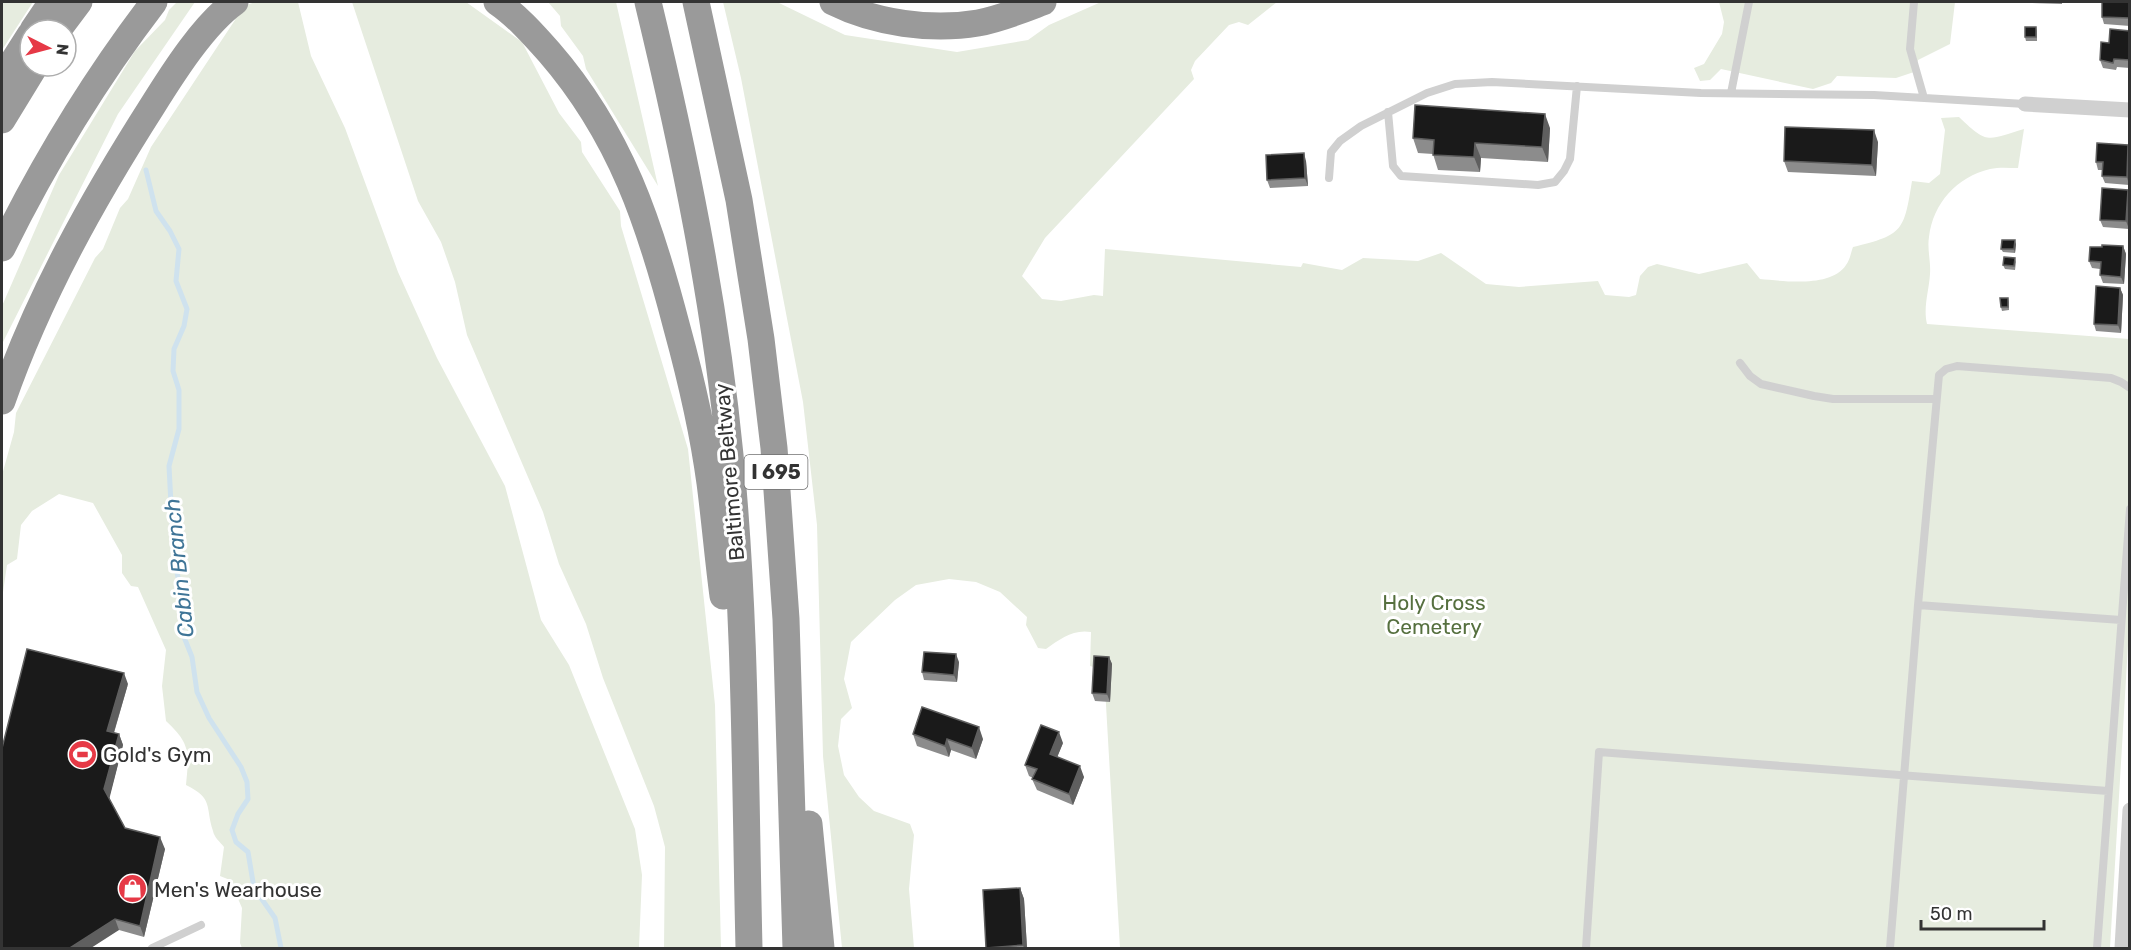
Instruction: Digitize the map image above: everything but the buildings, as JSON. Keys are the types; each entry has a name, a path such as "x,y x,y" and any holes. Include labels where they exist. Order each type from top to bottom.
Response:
{"highway":[{"path":"41,18 52,2"},
{"path":"67,18 79,2"},
{"path":"2,248 28,195 71,121 117,50 154,2"},
{"path":"2,400 40,303 82,220 168,80 208,27 235,2"},
{"path":"497,2 536,37 563,68 588,103 609,136 629,178 648,228 688,368 710,482 745,752"},
{"name":"Baltimore Beltway","path":"648,2 694,209 716,344 730,455 739,577 749,948"},
{"name":"I 695","path":"696,2 739,200 761,339 774,448 786,619 796,948"},
{"path":"833,2 849,9 900,22 946,26 978,23 1043,2"},
{"path":"2,79 18,54"},
{"path":"2,120 28,78"},
{"path":"786,619 821,948"}],"street":[{"path":"2025,104 2130,110"},
{"path":"2121,948 2130,810"}],"lane":[{"path":"1731,93 1749,2"},
{"path":"1914,2 1910,49 1924,98"},
{"path":"1329,178 1331,152 1340,141 1361,126 1388,112 1427,93 1455,84 1492,82 1731,93 1874,95 2025,104"},
{"path":"1388,112 1393,166 1401,176 1538,185 1555,182 1570,159 1577,86"},
{"path":"1740,363 1750,376 1761,384 1814,396 1833,399 1936,399"},
{"path":"1890,948 1939,375 1946,369 1958,366 2111,378 2121,381 2130,388"},
{"path":"2097,948 2130,509"},
{"path":"1918,605 2121,620"},
{"path":"1586,948 1599,752 2108,792"},
{"path":"152,948 201,925"}],"green space":[{"path":"2,2 33,2 23,18 18,18 18,25 2,50"},
{"path":"177,2 195,2 118,114 2,344 2,306 59,175 135,51 165,20 169,10"},
{"path":"255,2 298,2 311,56 345,128 398,272 437,358 505,486 541,620 569,665 635,829 642,875 639,948 242,948 240,943 242,908 230,880 220,876 224,847 214,833 205,799 186,785 188,757 184,743 166,721 162,686 166,650 138,587 131,586 122,573 122,555 93,503 59,494 32,511 21,525 17,559 7,565 2,599 2,475 14,432 16,413 95,258 103,249 120,208 128,199 151,147 235,20 239,8"},
{"path":"352,2 466,2 522,42 559,113 581,142 582,152 620,211 621,226 688,449 715,705 721,948 664,948 665,847 654,806 603,678 586,624 559,564 543,512 467,335 455,282 441,242 418,201"},
{"path":"548,2 616,2 658,186 586,69 583,56 561,26 560,16"},
{"name":"Holy Cross Cemetery","path":"723,2 777,2 845,35 957,52 1028,40 1049,25 1101,2 1277,2 1248,25 1239,22 1229,25 1195,61 1191,70 1194,79 1045,238 1022,276 1042,299 1061,301 1094,295 1103,296 1105,249 1301,267 1303,263 1342,270 1363,258 1418,261 1441,253 1486,284 1519,287 1598,281 1605,295 1629,297 1636,295 1640,276 1648,267 1657,264 1699,274 1747,263 1760,279 1794,282 1819,280 1839,272 1847,263 1853,247 1883,239 1899,228 1907,210 1912,181 1929,183 1940,174 1945,130 1941,118 1959,117 1976,132 1988,138 2024,129 2018,168 1990,169 1967,178 1957,185 1941,203 1931,225 1926,318 1927,324 2129,339 2129,628 2110,948 1120,948 1104,670 1090,666 1091,632 1073,633 1046,649 1038,648 1026,625 1027,617 1000,592 976,582 949,579 916,585 895,600 851,642 844,679 852,708 841,719 838,746 844,775 859,797 874,811 910,824 914,835 909,889 914,948 842,948 823,756 817,525 803,402 741,78"},
{"path":"1719,2 1955,2 1950,44 1918,60 1914,72 1896,78 1837,76 1831,83 1813,89 1721,69 1710,80 1700,81 1694,68 1704,64 1722,34 1724,22"}],"waterway":[{"name":"Cabin Branch","path":"146,170 156,211 179,249 176,281 187,309 184,326 174,349 173,371 179,390 179,429 169,466 174,561 181,589 182,632 192,657 197,692 209,718 241,767 247,782 248,799 238,814 232,830 236,842 248,852 254,888 275,918 281,948"}],"place":[{"name":"Gold's Gym","path":"82,754"},
{"name":"Men's Wearhouse","path":"133,889"}]}
